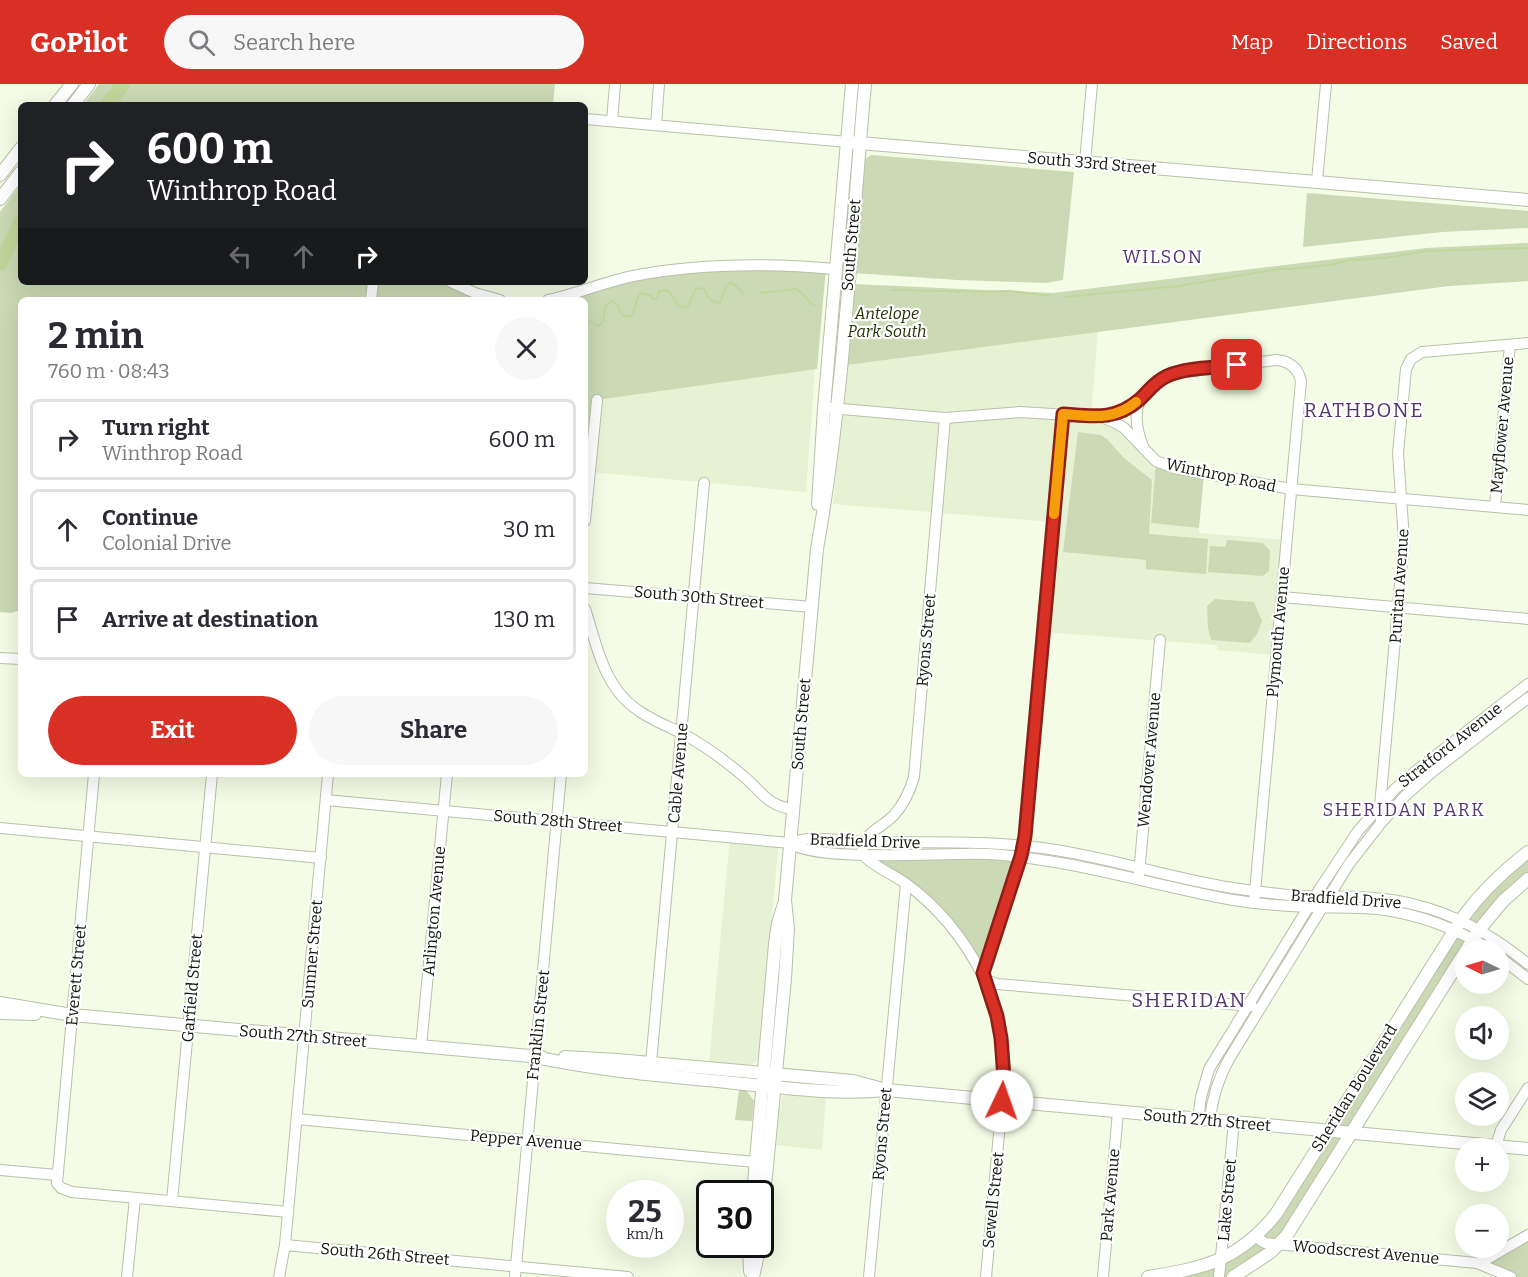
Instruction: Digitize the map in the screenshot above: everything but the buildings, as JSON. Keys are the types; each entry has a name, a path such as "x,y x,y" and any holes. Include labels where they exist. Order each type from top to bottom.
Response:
{"main road":[{"name":"South Street","path":"764,1180 775,944 778,922 785,900 818,549 818,506 830,408 854,142 852,84"},
{"name":"South Street","path":"830,408 835,269 865,84"},
{"path":"59,102 74,90"},
{"name":"South 33rd Street","path":"854,142 1528,200"},
{"path":"0,175 18,152"},
{"path":"1,198 18,176"},
{"name":"Sheridan Boulevard","path":"1148,1277 1190,1270 1221,1260 1256,1237 1275,1214 1474,901 1492,882 1528,852"},
{"name":"Sheridan Boulevard","path":"1233,1277 1256,1263 1279,1244 1295,1223 1476,935 1503,900 1528,879"},
{"name":"South 27th Street","path":"0,1003 72,1015"},
{"name":"South 27th Street","path":"0,1013 72,1015 188,1025 535,1058 610,1070 770,1080 853,1082 886,1090 1455,1142"},
{"name":"South 27th Street","path":"535,1058 569,1057 651,1063 770,1080"},
{"name":"South Street","path":"754,1180 770,1080"},
{"name":"South 27th Street","path":"1509,1147 1528,1149"},
{"path":"750,1258 752,1277"},
{"path":"752,1277 757,1258"}],"street":[{"path":"612,121 615,84"},
{"path":"656,124 659,84"},
{"path":"1085,162 1092,84"},
{"path":"1317,181 1326,84"},
{"name":"South 33rd Street","path":"588,119 854,142"},
{"path":"559,297 631,277 694,267 760,264 835,269"},
{"path":"458,285 489,297"},
{"path":"1510,345 1528,343"},
{"name":"Puritan Avenue","path":"1381,823 1380,806 1404,540 1398,453 1406,369 1411,359 1427,351 1510,345"},
{"name":"Mayflower Avenue","path":"1495,506 1510,345"},
{"name":"Plymouth Avenue","path":"1142,398 1152,385 1178,373 1276,360 1292,364 1301,381 1254,897"},
{"path":"1101,417 1125,410 1142,398"},
{"path":"1142,398 1136,420 1137,432 1144,449"},
{"path":"588,491 597,400"},
{"name":"Winthrop Road","path":"830,408 945,418 1017,412 1101,417 1116,423 1156,461 1174,468 1292,489 1528,510"},
{"path":"1063,414 1022,851 984,967 984,979 997,984 1260,1007"},
{"name":"Ryons Street","path":"862,842 894,815 901,806 914,777 945,418"},
{"name":"Cable Avenue","path":"651,1063 704,483"},
{"name":"South 30th Street","path":"588,588 812,607"},
{"path":"1282,597 1528,619"},
{"path":"588,618 604,667 617,690 637,711 682,733 727,762 774,805 794,809"},
{"name":"Wendover Avenue","path":"1139,880 1160,640"},
{"path":"0,658 18,659"},
{"name":"Stratford Avenue","path":"1204,1120 1201,1097 1209,1069 1348,846 1395,789 1528,684"},
{"name":"Stratford Avenue","path":"1204,1120 1211,1106 1221,1073 1349,864 1405,796 1432,772 1528,698"},
{"name":"Everett Street","path":"57,1175 94,777"},
{"name":"Garfield Street","path":"172,1201 212,777"},
{"name":"Sumner Street","path":"279,1277 285,1245 328,777"},
{"name":"Arlington Avenue","path":"421,1047 447,777"},
{"name":"Franklin Street","path":"516,1272 561,777"},
{"name":"South 28th Street","path":"326,800 790,843"},
{"path":"0,828 321,858"},
{"name":"Bradfield Drive","path":"790,843 800,839 862,842 970,842 1022,851 1139,880 1308,907 1386,910 1458,925"},
{"path":"862,842 862,854"},
{"name":"Bradfield Drive","path":"790,843 799,849 862,854 1022,851 1084,855 1220,885 1254,897 1370,897 1402,902 1431,908 1528,964"},
{"name":"Sewell Street","path":"862,854 869,861 906,884 937,910 951,926 973,957 984,979 997,1016 1004,1078 986,1277"},
{"name":"Ryons Street","path":"869,1277 906,884"},
{"name":"Bradfield Drive","path":"1476,935 1481,940"},
{"path":"1509,964 1528,979"},
{"path":"1498,1138 1501,1130 1528,1088"},
{"name":"Park Avenue","path":"1103,1277 1118,1112"},
{"name":"Pepper Avenue","path":"297,1119 755,1162"},
{"name":"Lake Street","path":"1220,1277 1234,1122"},
{"path":"0,1170 57,1175 57,1182 65,1190 288,1212"},
{"path":"128,1277 135,1198"},
{"path":"1477,1263 1528,1235"},
{"name":"Woodscrest Avenue","path":"1256,1237 1265,1243 1477,1263 1511,1277"},
{"name":"South 26th Street","path":"285,1245 516,1272 628,1277"}],"shaded area":[{"path":"1098,330 1091,416 1109,419 1156,461 1151,523 1199,528 1199,533 1287,540 1276,655 1217,650 1217,645 1044,632 1053,522 833,504 847,365"},
{"path":"815,369 806,492 590,472 597,400"},
{"path":"730,837 779,842 758,1058 750,1065 709,1062"},
{"path":"786,1094 826,1098 822,1150 776,1145 779,1107 781,1107 782,1097"}],"green space":[{"path":"99,84 555,84 553,102 85,102"},
{"name":"Antelope Park South","path":"871,155 1074,172 1063,280 1045,283 854,273 864,160"},
{"path":"18,188 18,285 459,285 492,297 18,297 18,611 0,612 0,212"},
{"path":"1307,193 1528,211 1528,228 1442,232 1303,247"},
{"name":"Antelope Park South","path":"1528,243 1528,281 1449,286 847,365 853,284 1053,293 1426,248"},
{"name":"Antelope Park South","path":"826,268 817,369 597,400 594,426 588,425 588,297 561,297 675,270"},
{"path":"1078,432 1100,435 1107,439 1124,458 1152,480 1149,534 1208,539 1206,574 1146,569 1146,560 1063,552"},
{"path":"1156,461 1204,474 1199,528 1151,523"},
{"path":"1227,540 1263,543 1270,551 1269,571 1263,576 1208,572 1210,546 1225,547"},
{"path":"1215,599 1254,602 1262,621 1257,634 1250,643 1211,640 1207,606"},
{"path":"1528,852 1528,879 1503,901 1478,940 1455,940 1455,975 1295,1223 1233,1277 1148,1277 1190,1270 1256,1237 1455,930"},
{"path":"885,854 1021,857 984,967 937,910 869,861"},
{"path":"739,1090 747,1091 754,1101 752,1121 735,1120"},
{"path":"1528,1238 1528,1277 1515,1277 1492,1264 1492,1261 1497,1258 1509,1258 1509,1250"}],"waterway":[{"path":"109,102 123,84"},
{"path":"0,264 18,226"},
{"path":"1064,297 1179,286 1278,269 1329,265 1350,260 1385,258 1427,251 1528,248"},
{"path":"588,321 599,326 603,321 606,305 612,301 622,315 630,317 641,293 650,295 653,299 657,298 659,291 668,290 678,306 687,308 696,288 704,289 710,299 716,303 721,301 725,287 730,283 744,294"},
{"path":"760,293 795,289 814,305"},
{"path":"893,290 1009,291 1050,296"}],"slow traffic":[{"path":"1054,514 1063,414 1109,416 1125,410 1136,402"}],"district":[{"name":"WILSON","path":"1163,257"},
{"name":"RATHBONE","path":"1364,410"},
{"name":"SHERIDAN PARK","path":"1404,810"},
{"name":"SHERIDAN","path":"1189,1000"}],"route":[{"path":"1002,1101 1004,1058 997,1016 983,973 1024,846 1063,414 1109,416 1132,406 1152,385 1167,376 1237,365"}]}
